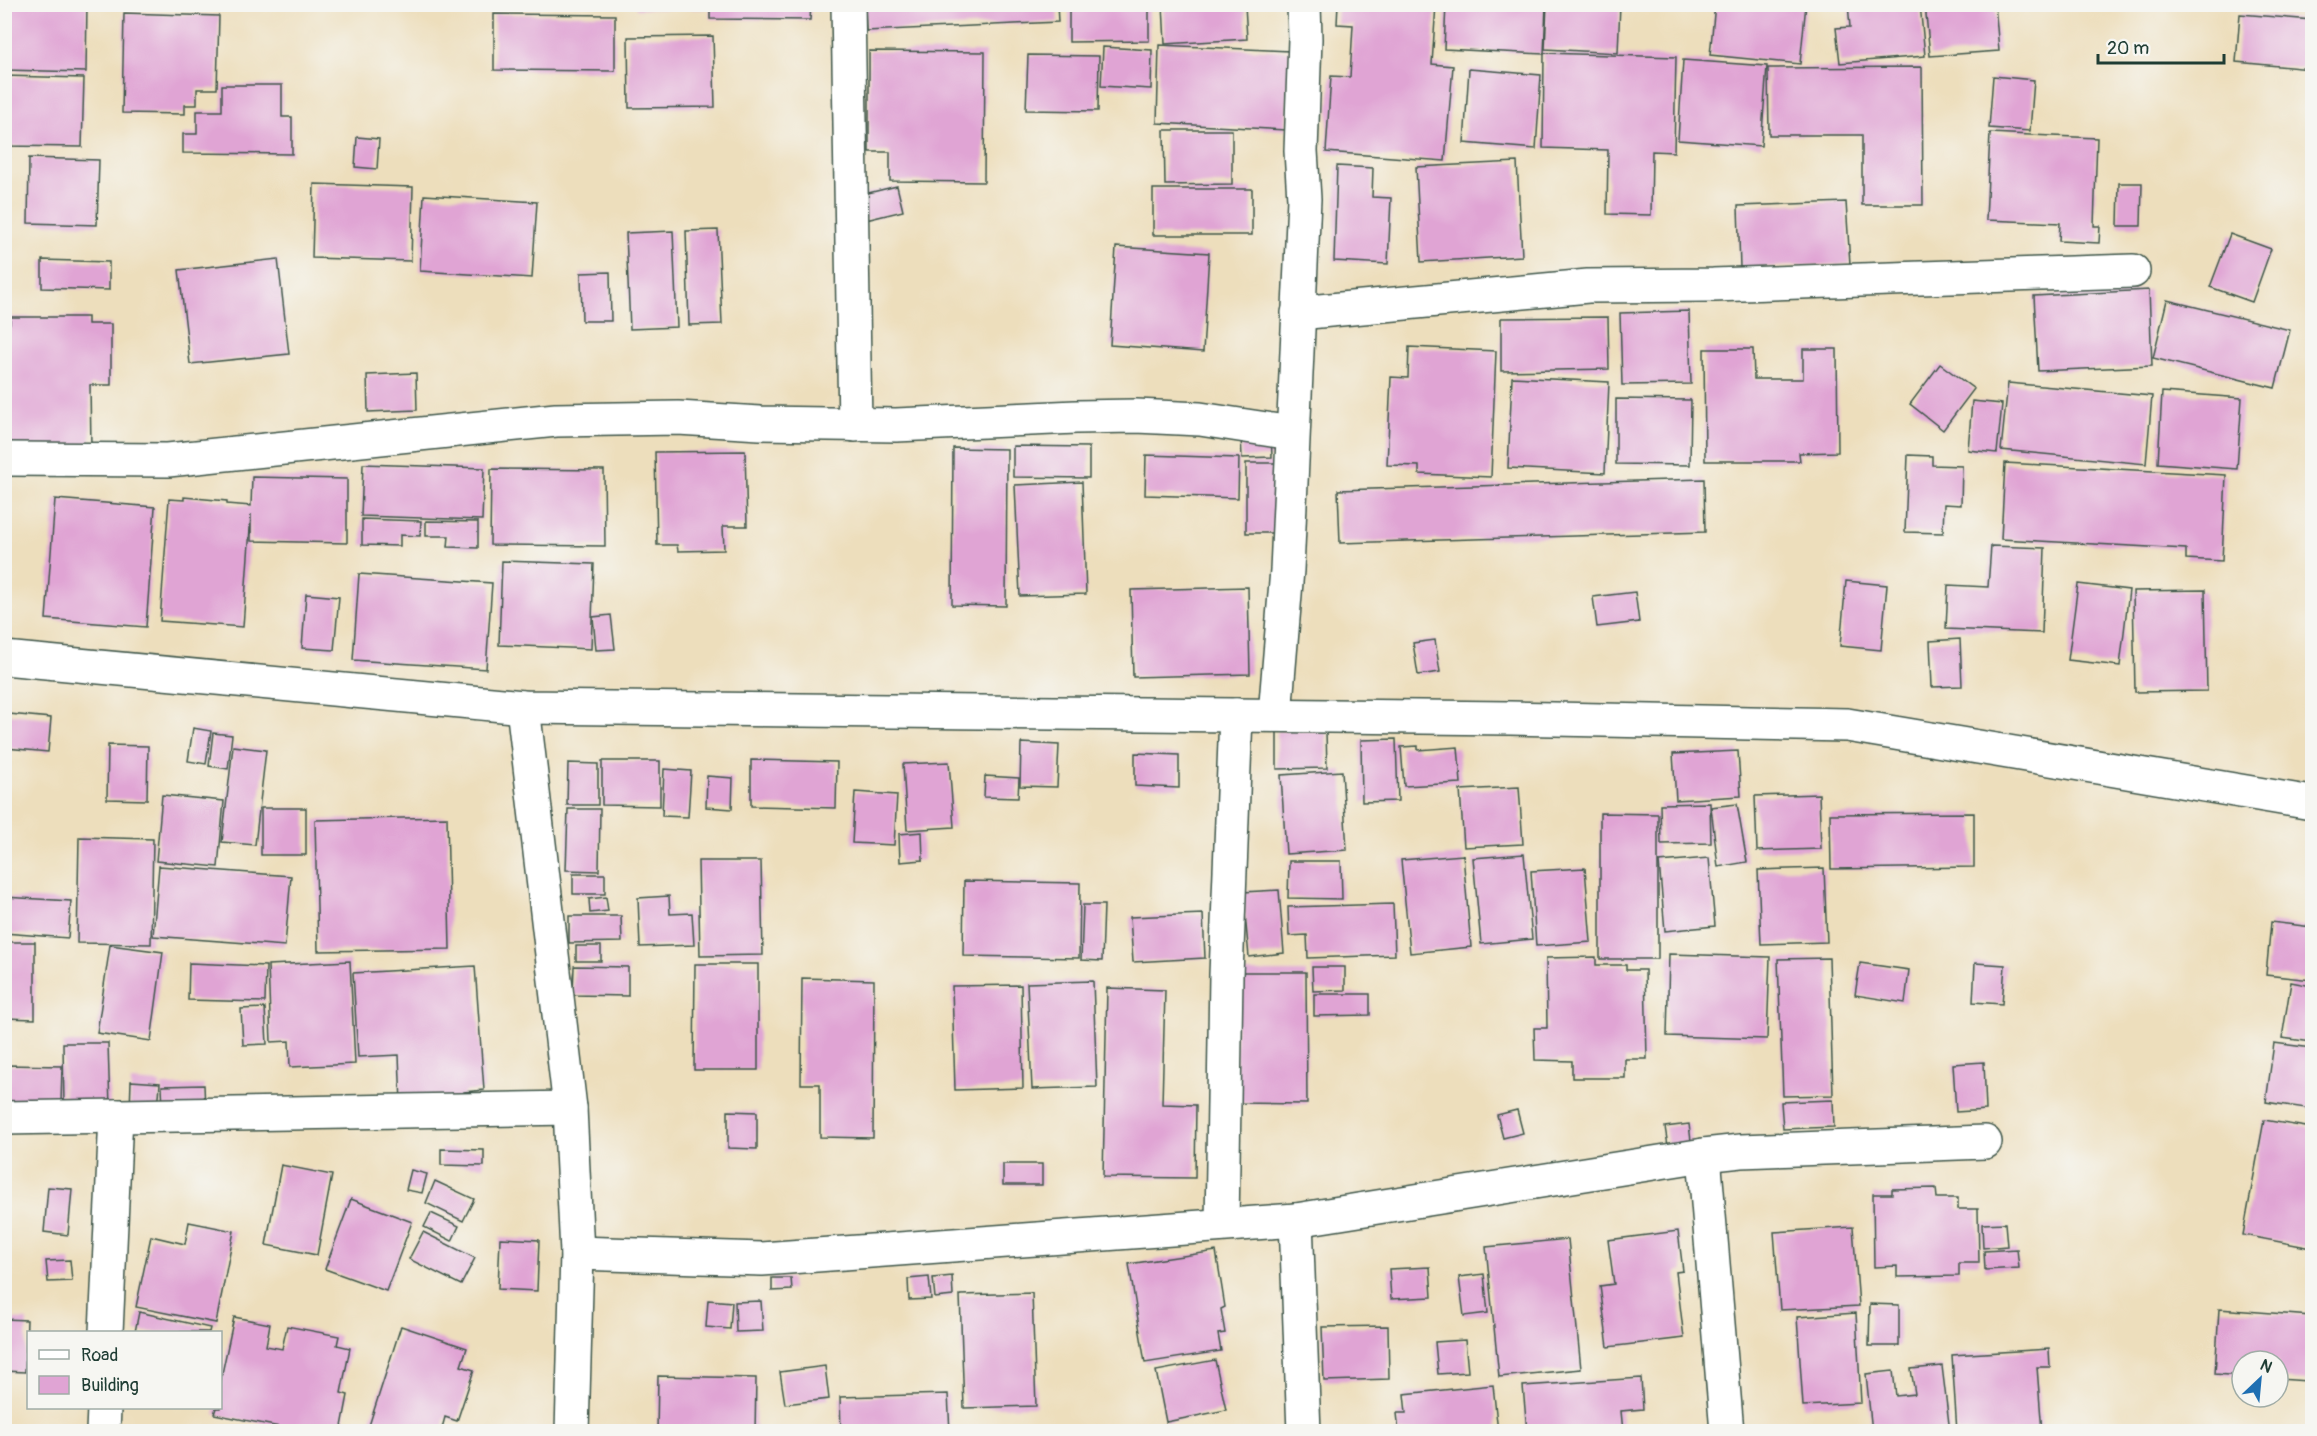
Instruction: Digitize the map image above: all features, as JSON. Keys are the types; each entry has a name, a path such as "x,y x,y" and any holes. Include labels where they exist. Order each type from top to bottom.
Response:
{"street":[{"path":"848,4 855,425"},
{"path":"1275,715 1287,570 1304,199 1301,151 1304,4"},
{"path":"1298,313 1588,286 1713,285 2133,271"},
{"path":"4,459 168,460 556,420 678,418 855,425 1136,416 1200,419 1292,433"},
{"path":"4,658 524,707 1275,715 1847,725 2313,803"},
{"path":"524,707 570,1108 577,1253 572,1431"},
{"path":"1222,1225 1226,975 1236,715"},
{"path":"4,1118 570,1108"},
{"path":"106,1331 116,1116"},
{"path":"577,1253 762,1259 1296,1220 1704,1155 1741,1151 1985,1142"},
{"path":"1704,1155 1727,1431"},
{"path":"1296,1220 1304,1431"},
{"path":"103,1431 104,1409"}],"building":[{"path":"4,4 87,4 86,72 4,70"},
{"path":"636,4 705,4 705,9 636,9"},
{"path":"710,4 811,4 810,20 710,19"},
{"path":"865,4 1057,4 1058,22 866,31"},
{"path":"1338,4 1436,4 1432,64 1453,66 1445,161 1326,152 1331,76 1350,77 1353,25 1337,24"},
{"path":"1446,4 1546,4 1544,54 1444,49"},
{"path":"1547,4 1620,4 1618,53 1545,49"},
{"path":"1715,4 1806,4 1800,64 1710,55"},
{"path":"1848,4 1920,4 1925,56 1840,63 1836,28 1850,27"},
{"path":"1925,4 1995,4 1999,51 1930,56"},
{"path":"1069,5 1149,5 1149,41 1069,42"},
{"path":"1163,5 1245,5 1247,39 1165,44"},
{"path":"124,13 219,16 217,89 197,89 197,105 185,105 185,114 122,113"},
{"path":"494,14 615,15 615,71 494,70"},
{"path":"2240,14 2312,20 2310,69 2236,62"},
{"path":"713,36 715,107 629,108 628,37"},
{"path":"1159,45 1290,51 1286,130 1157,123"},
{"path":"1103,47 1152,50 1151,89 1101,86"},
{"path":"869,51 985,52 984,182 890,181 890,152 869,152"},
{"path":"1544,53 1676,57 1674,152 1652,151 1651,215 1607,214 1608,150 1543,148"},
{"path":"1028,55 1099,56 1098,111 1026,110"},
{"path":"1683,60 1767,66 1761,146 1678,140"},
{"path":"1922,67 1923,205 1862,205 1862,135 1769,135 1768,68"},
{"path":"1469,69 1541,75 1536,149 1464,143"},
{"path":"4,76 84,78 82,147 4,146"},
{"path":"1993,76 2034,80 2030,131 1989,128"},
{"path":"222,85 282,85 282,117 292,117 292,154 183,153 183,134 197,134 197,111 222,111"},
{"path":"1164,130 1232,130 1232,184 1165,185"},
{"path":"1990,133 2097,138 2094,226 2100,226 2099,243 2059,241 2060,223 1986,220"},
{"path":"357,137 379,139 377,169 355,167"},
{"path":"29,158 99,160 97,225 28,223"},
{"path":"1517,162 1522,256 1421,262 1416,167"},
{"path":"1337,166 1373,168 1372,197 1391,198 1388,264 1334,261"},
{"path":"2119,183 2142,183 2141,226 2118,226"},
{"path":"314,184 413,187 411,261 312,258"},
{"path":"897,186 903,211 866,220 860,195"},
{"path":"1153,189 1252,189 1252,235 1153,235"},
{"path":"424,195 537,202 532,278 420,271"},
{"path":"1846,202 1850,264 1740,268 1738,206"},
{"path":"718,230 722,324 689,325 686,231"},
{"path":"673,231 677,327 630,329 626,233"},
{"path":"2230,234 2271,249 2252,302 2210,287"},
{"path":"1116,247 1209,253 1203,352 1110,345"},
{"path":"278,259 289,354 190,364 179,270"},
{"path":"42,260 109,262 109,290 42,288"},
{"path":"610,272 611,321 582,321 581,273"},
{"path":"2149,290 2152,366 2038,371 2034,296"},
{"path":"2167,300 2290,330 2275,388 2153,358"},
{"path":"1689,311 1691,384 1622,385 1620,313"},
{"path":"10,317 88,317 88,324 111,324 111,385 90,385 91,448 4,448 4,323 10,323"},
{"path":"1608,317 1609,369 1501,371 1501,318"},
{"path":"1409,347 1496,351 1491,477 1419,474 1419,466 1387,465 1391,377 1408,378"},
{"path":"1704,349 1753,349 1754,379 1803,379 1803,349 1837,349 1838,452 1799,453 1800,461 1705,461"},
{"path":"1940,364 1974,389 1943,430 1910,404"},
{"path":"416,373 417,410 368,412 367,375"},
{"path":"1512,377 1609,382 1605,473 1508,468"},
{"path":"2008,383 2152,396 2146,464 2001,450"},
{"path":"2162,392 2242,398 2237,469 2158,463"},
{"path":"1616,399 1691,400 1690,465 1616,464"},
{"path":"1972,401 2002,404 1997,453 1968,450"},
{"path":"1271,434 1272,457 1242,458 1241,436"},
{"path":"1013,446 1089,447 1089,478 1013,477"},
{"path":"953,448 1007,449 1006,606 952,605"},
{"path":"745,451 747,526 723,526 724,550 678,551 677,545 657,545 655,452"},
{"path":"1146,455 1239,458 1238,498 1145,495"},
{"path":"1908,455 1932,456 1932,465 1962,466 1961,505 1944,504 1943,533 1905,532"},
{"path":"1246,463 1277,463 1278,533 1246,533"},
{"path":"2005,463 2226,475 2222,561 2186,559 2186,549 2001,539"},
{"path":"363,464 484,468 482,520 361,516"},
{"path":"491,469 604,470 605,546 490,545"},
{"path":"252,477 347,479 347,543 251,541 251,514 243,627 160,621 169,499 184,500 184,497 251,506"},
{"path":"1704,479 1705,532 1340,543 1338,490"},
{"path":"1082,482 1086,594 1020,596 1015,485"},
{"path":"55,499 155,507 146,627 46,619"},
{"path":"362,519 421,521 420,536 400,535 400,546 362,545"},
{"path":"426,521 478,522 478,548 448,547 449,536 426,536"},
{"path":"1991,546 2045,548 2042,633 1946,629 1948,585 1988,587"},
{"path":"502,561 594,564 591,649 499,645"},
{"path":"359,574 492,583 486,669 353,660"},
{"path":"1846,581 1887,585 1881,650 1840,646"},
{"path":"2078,584 2129,590 2120,666 2068,660"},
{"path":"1248,587 1250,674 1133,677 1131,590"},
{"path":"2205,590 2207,691 2135,692 2133,591"},
{"path":"1635,592 1639,622 1597,627 1593,597"},
{"path":"306,594 339,597 334,650 302,648"},
{"path":"611,615 615,649 596,650 593,617"},
{"path":"1960,639 1962,686 1932,687 1930,641"},
{"path":"1435,640 1440,672 1418,675 1413,643"},
{"path":"9,714 51,718 48,752 6,748"},
{"path":"193,728 211,731 206,764 188,761"},
{"path":"1277,731 1326,731 1327,768 1277,769"},
{"path":"213,733 232,735 228,769 209,766"},
{"path":"1396,739 1398,801 1362,802 1361,740"},
{"path":"1021,743 1059,745 1057,787 1020,786"},
{"path":"108,745 148,746 147,800 107,799"},
{"path":"233,746 266,750 255,845 222,842"},
{"path":"1418,746 1418,750 1458,747 1461,783 1404,786 1401,747"},
{"path":"1738,751 1741,796 1676,800 1673,754"},
{"path":"1135,753 1179,755 1179,788 1135,786"},
{"path":"751,760 837,762 836,808 751,806"},
{"path":"602,761 660,761 660,806 602,805"},
{"path":"949,762 954,827 907,830 903,764"},
{"path":"568,763 598,764 598,805 567,805"},
{"path":"664,769 691,771 688,817 662,816"},
{"path":"1342,771 1347,850 1286,854 1281,775"},
{"path":"707,776 733,778 732,809 706,807"},
{"path":"985,776 1019,778 1018,798 984,797"},
{"path":"1519,787 1523,844 1464,847 1460,790"},
{"path":"855,792 897,795 894,845 852,843"},
{"path":"1819,794 1821,849 1757,851 1755,796"},
{"path":"162,795 224,801 218,867 156,861"},
{"path":"1710,803 1711,843 1661,844 1660,804"},
{"path":"1737,804 1747,862 1718,867 1711,807"},
{"path":"261,808 306,808 306,855 261,855"},
{"path":"568,809 600,809 599,871 566,870"},
{"path":"1600,813 1658,814 1658,959 1600,959"},
{"path":"1974,813 1974,867 1831,869 1830,814"},
{"path":"447,817 450,949 318,951 315,820"},
{"path":"922,832 923,860 900,862 899,834"},
{"path":"79,837 153,839 151,944 77,943"},
{"path":"1524,854 1532,939 1481,944 1473,858"},
{"path":"1463,855 1471,947 1410,953 1401,860"},
{"path":"1709,858 1715,926 1665,931 1659,862"},
{"path":"698,861 761,861 763,955 700,956"},
{"path":"1289,861 1341,861 1342,899 1288,898"},
{"path":"159,866 291,876 285,946 153,936"},
{"path":"1585,868 1591,942 1536,946 1531,871"},
{"path":"1824,868 1827,942 1761,944 1758,870"},
{"path":"573,874 605,874 605,894 573,894"},
{"path":"964,881 1080,883 1079,958 963,956"},
{"path":"1279,890 1284,953 1249,957 1243,892"},
{"path":"669,896 670,914 692,913 694,945 640,947 638,898"},
{"path":"4,897 71,901 68,938 4,933"},
{"path":"606,897 608,911 590,913 589,899"},
{"path":"1393,904 1395,955 1308,958 1307,935 1289,936 1288,907"},
{"path":"1083,905 1104,905 1102,961 1081,960"},
{"path":"1203,914 1205,958 1133,962 1130,917"},
{"path":"569,916 621,916 622,942 569,943"},
{"path":"2271,922 2312,927 2312,980 2266,975"},
{"path":"4,942 35,942 35,1019 4,1018"},
{"path":"110,945 163,952 151,1041 97,1033"},
{"path":"576,946 601,946 601,961 576,961"},
{"path":"1669,954 1770,957 1767,1039 1667,1036"},
{"path":"1596,957 1596,965 1626,965 1626,970 1645,970 1647,1059 1625,1059 1625,1078 1572,1078 1572,1061 1535,1060 1534,1028 1547,1028 1546,958"},
{"path":"1829,958 1833,1095 1783,1096 1778,959"},
{"path":"350,961 355,1064 290,1067 289,1041 271,1042 268,965"},
{"path":"189,963 266,966 265,1002 188,1000"},
{"path":"1860,963 1909,970 1905,1003 1855,995"},
{"path":"1975,963 2005,965 2002,1004 1973,1002"},
{"path":"695,964 758,964 758,1070 694,1070"},
{"path":"475,966 484,1090 464,1092 464,1100 401,1104 399,1055 358,1057 353,973"},
{"path":"574,966 628,967 628,996 573,995"},
{"path":"1312,967 1345,967 1345,990 1313,991"},
{"path":"1236,972 1306,972 1307,1104 1236,1103"},
{"path":"802,978 874,980 873,1138 820,1137 820,1084 801,1084"},
{"path":"1093,981 1097,1087 1032,1089 1027,983"},
{"path":"2291,982 2312,986 2312,1042 2282,1038"},
{"path":"1021,985 1023,1088 955,1090 952,986"},
{"path":"1107,988 1165,990 1162,1104 1196,1105 1195,1178 1103,1177"},
{"path":"1314,994 1370,994 1370,1015 1314,1016"},
{"path":"265,1008 267,1044 243,1045 241,1009"},
{"path":"63,1043 108,1043 110,1108 64,1109"},
{"path":"2274,1043 2312,1048 2312,1109 2266,1102"},
{"path":"1984,1062 1986,1110 1956,1112 1953,1064"},
{"path":"5,1065 62,1066 61,1104 5,1104"},
{"path":"131,1081 160,1083 158,1111 130,1110"},
{"path":"204,1085 205,1109 163,1110 162,1086"},
{"path":"1833,1100 1834,1127 1783,1129 1781,1102"},
{"path":"1517,1110 1523,1133 1503,1138 1497,1115"},
{"path":"728,1111 757,1112 757,1149 728,1148"},
{"path":"2264,1120 2312,1128 2312,1248 2243,1235"},
{"path":"1689,1124 1692,1150 1669,1152 1665,1127"},
{"path":"441,1149 484,1150 484,1166 441,1165"},
{"path":"1003,1164 1042,1164 1042,1185 1003,1185"},
{"path":"281,1165 332,1175 317,1255 266,1245"},
{"path":"411,1170 427,1174 422,1193 406,1190"},
{"path":"435,1181 474,1199 463,1221 426,1203"},
{"path":"48,1187 72,1189 68,1235 44,1232"},
{"path":"1936,1188 1937,1198 1958,1198 1958,1209 1978,1209 1979,1263 1959,1263 1959,1276 1897,1277 1897,1266 1874,1267 1873,1194 1892,1194 1892,1189"},
{"path":"351,1199 412,1222 386,1291 325,1269"},
{"path":"431,1213 459,1226 452,1241 424,1227"},
{"path":"189,1222 234,1231 216,1323 136,1307 151,1236 185,1244"},
{"path":"2005,1223 2007,1246 1983,1248 1982,1224"},
{"path":"1853,1227 1859,1306 1780,1310 1774,1232"},
{"path":"1678,1231 1683,1271 1676,1272 1684,1338 1608,1347 1600,1286 1614,1284 1608,1240"},
{"path":"423,1232 475,1258 461,1285 409,1259"},
{"path":"500,1238 539,1240 537,1291 498,1289"},
{"path":"1568,1239 1581,1369 1499,1377 1486,1247"},
{"path":"2017,1249 2019,1268 1985,1270 1984,1251"},
{"path":"1216,1251 1225,1307 1221,1309 1225,1333 1218,1334 1221,1351 1145,1363 1129,1264"},
{"path":"70,1260 72,1281 48,1282 46,1261"},
{"path":"1430,1267 1432,1297 1391,1299 1389,1269"},
{"path":"1484,1274 1488,1313 1464,1316 1459,1277"},
{"path":"952,1276 953,1296 935,1298 933,1278"},
{"path":"929,1277 931,1299 909,1300 908,1279"},
{"path":"772,1278 791,1278 792,1290 772,1291"},
{"path":"1032,1293 1036,1406 964,1408 960,1295"},
{"path":"708,1300 732,1302 730,1329 706,1327"},
{"path":"761,1301 763,1331 736,1332 735,1302"},
{"path":"1870,1304 1899,1305 1899,1346 1869,1346"},
{"path":"2219,1309 2311,1316 2307,1381 2290,1380 2290,1349 2230,1349 2230,1375 2215,1374"},
{"path":"139,1312 210,1328 209,1331 135,1331"},
{"path":"1856,1313 1861,1403 1803,1406 1797,1317"},
{"path":"234,1317 270,1324 266,1346 282,1349 287,1326 339,1336 337,1345 350,1348 341,1393 348,1395 341,1432 305,1432 214,1414 216,1409 222,1409 222,1374"},
{"path":"4,1319 27,1320 25,1372 4,1371"},
{"path":"401,1326 467,1348 461,1366 474,1370 457,1421 445,1417 441,1432 367,1432"},
{"path":"1388,1326 1389,1379 1324,1381 1322,1327"},
{"path":"1465,1340 1468,1372 1438,1374 1435,1342"},
{"path":"2049,1349 2050,1367 2037,1367 2042,1432 1957,1432 1952,1355"},
{"path":"1215,1360 1226,1410 1166,1422 1156,1371"},
{"path":"825,1366 829,1399 785,1404 780,1372"},
{"path":"1942,1366 1950,1432 1872,1432 1866,1374 1893,1371 1896,1396 1915,1394 1911,1369"},
{"path":"658,1376 756,1378 755,1432 657,1432"},
{"path":"1641,1378 1643,1409 1621,1411 1623,1432 1527,1432 1523,1386"},
{"path":"1493,1385 1498,1432 1399,1432 1397,1413 1406,1413 1404,1394"},
{"path":"948,1394 950,1432 841,1432 840,1397"}]}
